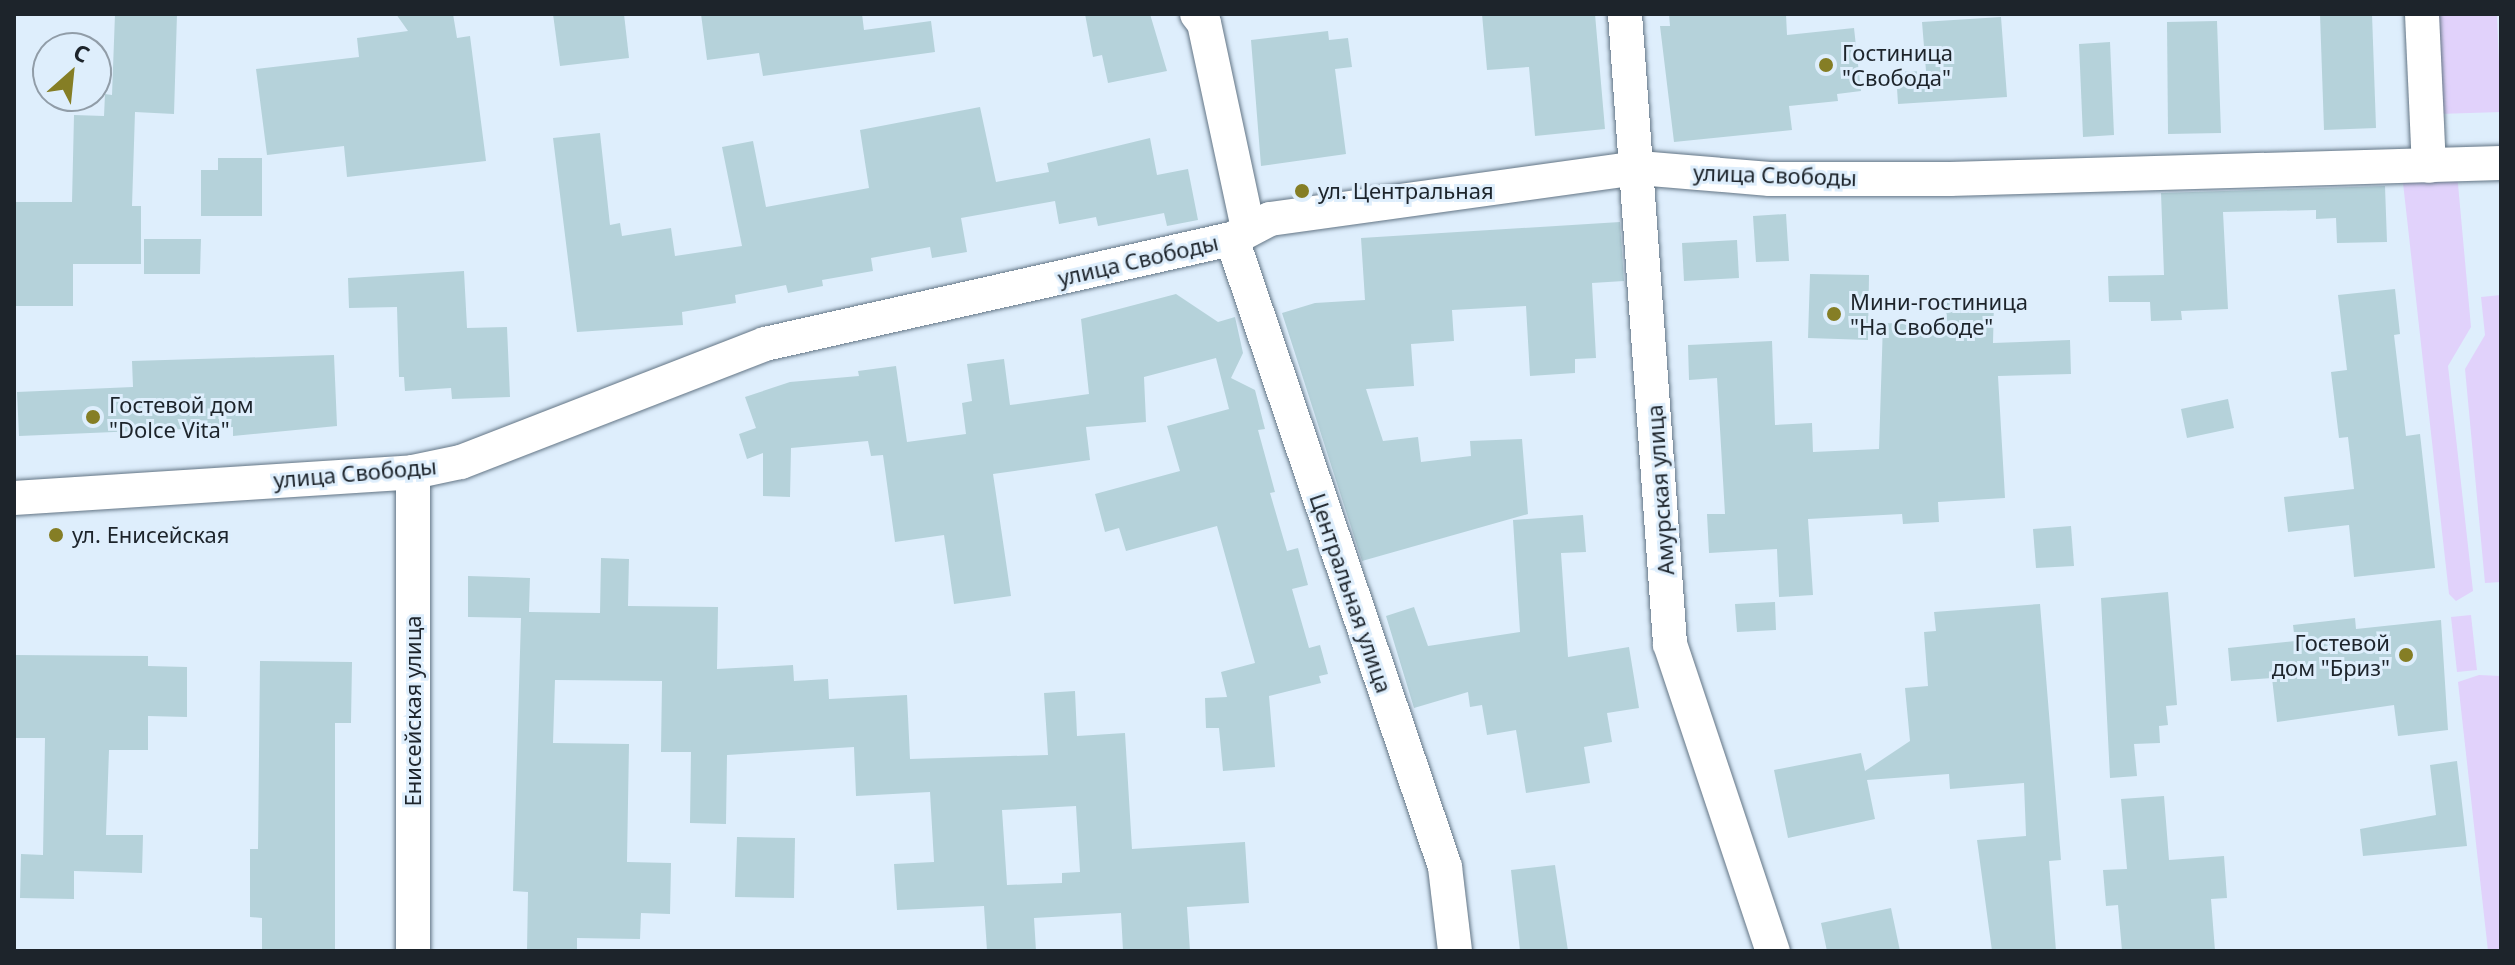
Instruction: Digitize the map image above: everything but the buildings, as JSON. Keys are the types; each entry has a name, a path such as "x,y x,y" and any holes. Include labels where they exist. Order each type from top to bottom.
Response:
{"street":[{"name":"Центральная улица","path":"1197,14 1204,23 1240,234 1445,867 1455,951"},
{"name":"Амурская улица","path":"1625,14 1639,168 1670,644 1773,951"},
{"path":"2422,14 2429,166"},
{"name":"улица Свободы","path":"14,498 413,472 492,453 765,344 1240,234 1270,219 1639,168 1770,179 1950,179 2501,163"},
{"name":"Енисейская улица","path":"413,472 413,951"}],"shaded area":[{"path":"2434,14 2497,14 2501,112 2438,114"},
{"path":"2457,173 2471,327 2448,366 2473,591 2456,601 2449,594 2402,174"},
{"path":"2501,295 2501,582 2485,583 2465,369 2485,335 2481,297"},
{"path":"2471,615 2477,670 2457,672 2451,617"},
{"path":"2479,675 2501,676 2501,951 2488,951 2458,682"}],"place":[{"name":"Гостиница \"Свобода\"","path":"1826,65"},
{"name":"ул. Центральная","path":"1302,191"},
{"name":"Мини-гостиница \"На Свободе\"","path":"1834,314"},
{"name":"Гостевой дом \"Dolce Vita\"","path":"93,417"},
{"name":"ул. Енисейская","path":"56,535"},
{"name":"Гостевой дом \"Бриз\"","path":"2406,655"}]}
